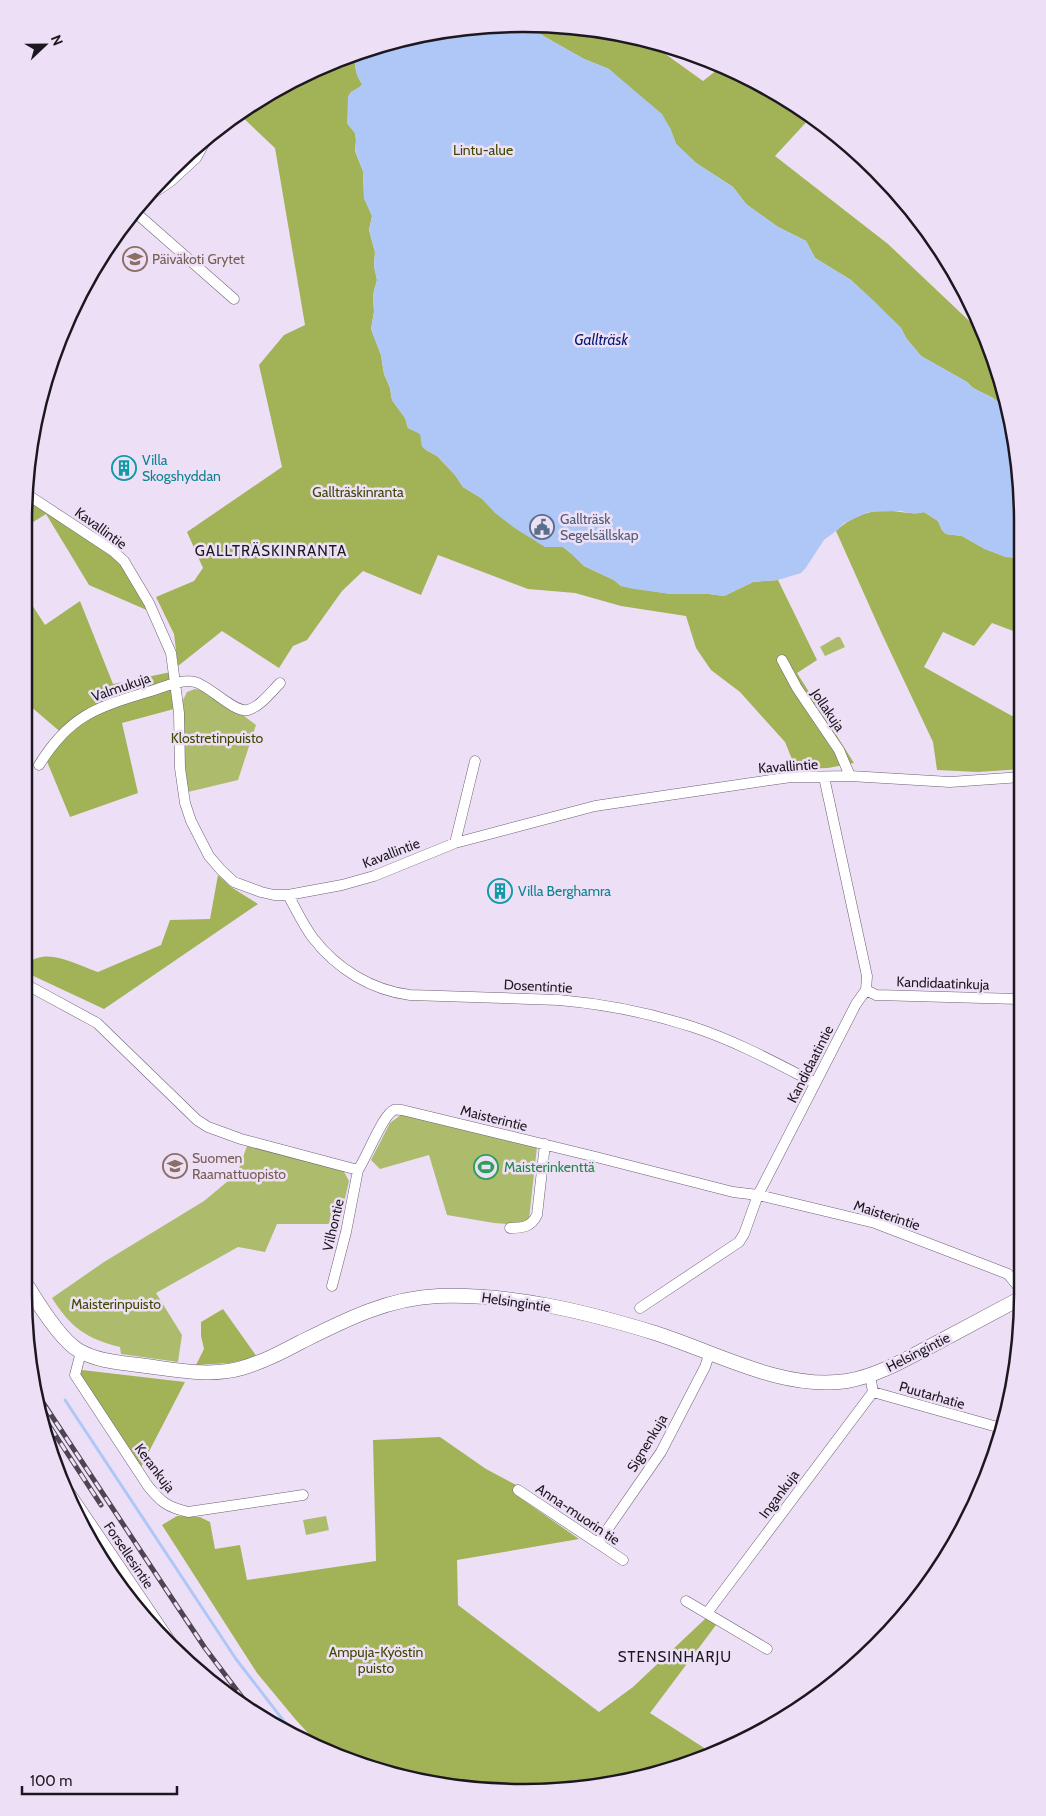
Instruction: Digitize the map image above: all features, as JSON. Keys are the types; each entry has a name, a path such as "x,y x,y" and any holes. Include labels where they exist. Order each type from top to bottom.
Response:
{"main road":[{"name":"Helsingintie","path":"32,1293 65,1339 81,1352 111,1361 179,1371 201,1372 240,1369 277,1355 364,1312 387,1304 413,1299 447,1296 486,1297 590,1314 656,1333 772,1375 800,1381 821,1382 846,1381 870,1375 899,1363 1013,1302"}],"street":[{"path":"174,179 196,157"},
{"path":"140,217 234,299"},
{"name":"Kavallintie","path":"34,498 86,532 124,561 149,603 165,635 171,653 179,713 180,768 184,796 191,821 198,838 209,856 234,882 261,892 274,895 288,895 342,885 374,876 454,843 594,806 791,777 850,776 950,782 1014,777"},
{"name":"Jollakuja","path":"782,660 797,688 839,750 850,776"},
{"path":"175,683 194,682 237,709 247,710 258,704 280,683"},
{"name":"Valmukuja","path":"39,765 50,747 63,733 79,719 95,709 175,683"},
{"path":"454,843 475,761"},
{"path":"824,777 867,976 866,990"},
{"name":"Dosentintie","path":"288,895 312,937 339,965 362,980 392,992 410,995 559,1000 641,1013 694,1028 747,1049 815,1083"},
{"path":"32,989 97,1022 197,1120 208,1127 241,1139 358,1170"},
{"name":"Kandidaatinkuja","path":"866,990 876,995 1014,999"},
{"name":"Kandidaatintie","path":"640,1308 739,1242 744,1234 758,1195 859,999 866,990"},
{"name":"Maisterintie","path":"358,1170 365,1160 383,1119 393,1110 402,1110 733,1192 758,1195 875,1223 1008,1274 1014,1281"},
{"path":"510,1228 533,1223 537,1215 545,1144"},
{"name":"Vilhontie","path":"332,1286 346,1232 358,1170"},
{"name":"Kerankuja","path":"81,1352 75,1375 148,1486 162,1502 174,1509 188,1512 303,1495"},
{"name":"Signenkuja","path":"598,1543 661,1452 705,1366 710,1352"},
{"path":"870,1375 873,1392"},
{"name":"Puutarhatie","path":"873,1392 995,1427"},
{"name":"Ingankuja","path":"707,1613 873,1392"},
{"name":"Anna-muorin tie","path":"518,1490 623,1560"},
{"name":"Forsellesintie","path":"88,1520 150,1612"},
{"path":"686,1601 767,1649"}],"green space":[{"path":"539,33 619,42 665,54 703,81 715,72 768,98 806,122 775,156 888,244 970,322 987,365 998,402 921,356 906,338 901,328 851,280 815,258 806,241 778,227 746,204 733,187 696,163 676,144 670,128 609,69 584,59"},
{"name":"Gallträskinranta","path":"356,62 356,69 362,84 351,92 347,123 355,133 355,151 363,171 364,198 372,216 369,230 375,252 374,266 377,280 373,295 374,312 371,329 381,355 384,374 390,388 392,400 405,418 408,428 421,434 422,446 437,456 455,475 463,487 481,498 545,546 563,547 584,566 614,580 621,586 671,594 724,596 753,582 778,580 817,660 797,673 854,763 828,768 796,769 785,742 740,692 711,670 696,648 686,616 621,606 575,593 528,589 438,555 421,595 363,571 342,591 307,640 293,646 279,668 222,631 178,666 174,634 156,597 194,581 203,568 187,532 282,467 259,365 284,335 305,325 275,148 244,119 306,83"},
{"path":"33,503 114,557 127,573 149,611 89,585 46,514 32,523"},
{"path":"883,510 909,513 924,512 938,521 946,534 962,536 985,549 1006,557 1014,558 1014,631 992,623 974,646 943,632 924,667 1012,716 1014,715 1014,769 978,772 937,770 933,742 836,531 858,516"},
{"path":"80,601 113,684 171,672 174,709 122,723 138,793 70,817 46,759 64,735 32,708 32,605 45,625"},
{"path":"840,637 845,647 825,656 820,647"},
{"name":"Klostretinpuisto","path":"195,689 235,709 256,725 238,780 188,792 184,759 183,700 187,692"},
{"path":"218,875 231,887 258,904 104,1009 32,975 32,961 43,957 62,959 98,972 161,945 170,920 210,919"},
{"path":"402,1114 537,1147 529,1219 519,1225 447,1215 429,1155 380,1169 371,1160 390,1123"},
{"name":"Maisterinpuisto","path":"247,1146 343,1170 349,1181 339,1224 277,1224 265,1252 238,1247 156,1293 182,1335 178,1362 121,1354 120,1347 89,1336 66,1317 52,1298 104,1262 204,1201 238,1171"},
{"path":"223,1309 257,1357 229,1363 196,1365 204,1349 201,1336 201,1322"},
{"path":"82,1370 185,1382 141,1467 80,1376"},
{"name":"Ampuja-Kyöstin puisto","path":"440,1437 486,1469 520,1487 516,1495 579,1539 457,1560 458,1605 599,1712 633,1687 706,1618 716,1625 650,1713 705,1748 650,1767 619,1774 587,1779 523,1784 459,1779 396,1767 335,1746 310,1735 257,1673 162,1525 177,1516 200,1517 210,1522 215,1549 240,1545 247,1580 376,1561 373,1440"},
{"path":"326,1516 329,1530 306,1535 303,1520"}],"water":[{"name":"Gallträsk","path":"523,32 539,33 584,59 609,69 662,114 676,144 696,163 733,187 746,204 778,227 806,241 815,258 851,280 901,328 906,338 921,356 998,402 1009,459 1014,523 1014,558 1006,557 985,549 962,536 946,534 938,521 924,512 915,514 900,511 869,512 844,523 824,540 801,573 778,580 753,582 724,596 671,594 621,586 614,580 584,566 563,547 545,547 516,529 495,513 481,498 463,487 455,475 437,456 422,446 420,434 408,428 405,418 392,400 390,388 384,374 381,355 371,329 374,312 373,295 377,280 374,267 375,252 369,230 372,216 364,198 363,171 355,150 355,133 347,123 348,96 362,84 356,70 356,63 396,49 427,42 459,37"}],"waterway":[{"path":"65,1400 236,1659 284,1721"}],"railway":[{"path":"46,1407 205,1648 239,1693"},
{"path":"52,1430 101,1505"}],"place":[{"name":"Päiväkoti Grytet","path":"135,259"},
{"name":"Villa Skogshyddan","path":"124,468"},
{"name":"Gallträsk Segelsällskap","path":"542,527"},
{"name":"Villa Berghamra","path":"500,891"},
{"name":"Suomen Raamattuopisto","path":"175,1166"},
{"name":"Maisterinkenttä","path":"486,1167"}],"district":[{"name":"GALLTRÄSKINRANTA","path":"271,551"},
{"name":"STENSINHARJU","path":"675,1657"}],"park label":[{"name":"Lintu-alue","path":"483,150"}]}
